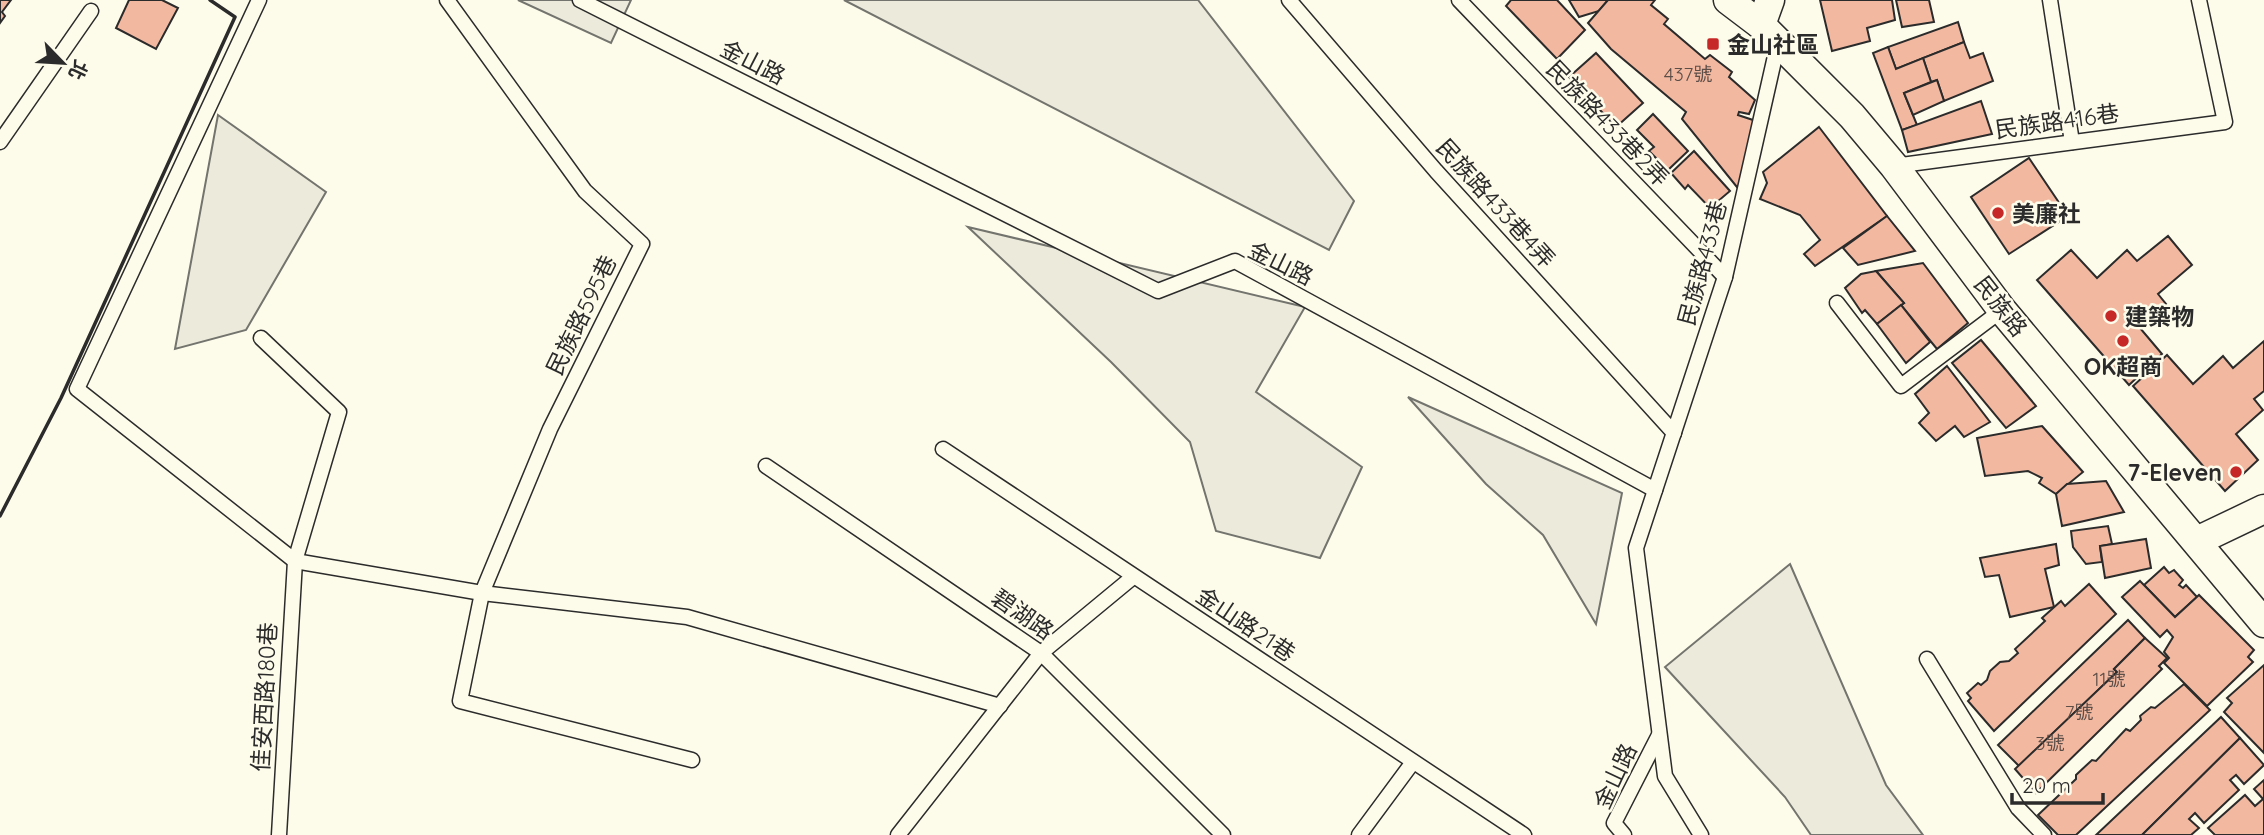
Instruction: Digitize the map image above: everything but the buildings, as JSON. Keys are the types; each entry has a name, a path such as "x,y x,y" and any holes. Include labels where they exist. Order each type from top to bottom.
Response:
{"street":[{"name":"民族路","path":"1728,0 1770,23 1852,116 1894,166 2002,310 2264,623"},
{"path":"2197,541 2264,509"}],"lane":[{"path":"259,0 77,389 295,561 482,593 687,617 1000,706"},
{"name":"民族路595巷","path":"447,0 585,191 642,244 550,429 482,593 460,701 692,760"},
{"name":"金山路","path":"580,0 1158,291 1235,261 1655,490 1636,548 1665,776 1702,835"},
{"name":"民族路433巷4弄","path":"1289,0 1436,171 1674,433"},
{"name":"民族路433巷2弄","path":"1458,0 1724,277"},
{"path":"2050,0 2072,142"},
{"name":"民族路416巷","path":"1894,166 2225,121 2199,0"},
{"path":"0,142 91,11"},
{"name":"民族路433巷","path":"1655,490 1724,277 1770,23"},
{"path":"1837,303 1901,386 2002,310"},
{"name":"佳安西路180巷","path":"261,338 339,412 295,561 279,835"},
{"name":"金山路21巷","path":"943,450 1524,835"},
{"name":"碧湖路","path":"766,466 1041,653 1223,835"},
{"path":"898,835 1041,653 1133,577"},
{"path":"1927,659 2018,808 2044,835"},
{"name":"金山路","path":"1624,835 1615,823 1660,735"},
{"path":"1359,835 1413,762"}],"shaded area":[{"path":"518,0 631,0 611,43"},
{"path":"844,0 1198,0 1354,201 1329,250"},
{"path":"218,115 326,192 246,330 175,349"},
{"path":"968,227 1305,307 1256,392 1362,467 1320,558 1216,531 1190,442 1111,362"},
{"path":"1408,397 1622,493 1596,624 1543,535 1486,484"},
{"path":"1790,564 1886,785 1923,835 1811,835 1785,797 1665,667"}],"wall":[{"path":"0,516 61,398 235,17 210,0"}],"place":[{"name":"金山社區","path":"1713,44"},
{"name":"美廉社","path":"1998,213"},
{"name":"建築物","path":"2111,316"},
{"name":"OK超商","path":"2123,341"},
{"name":"7-Eleven","path":"2236,472"}]}
